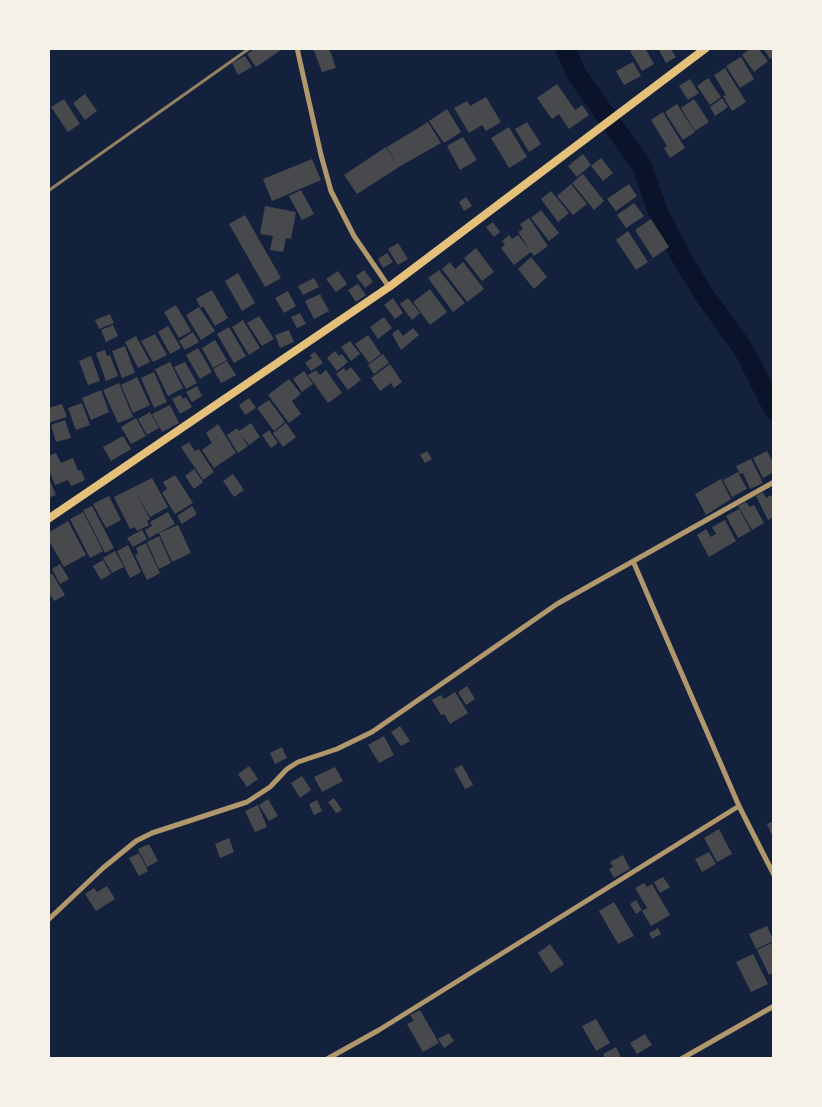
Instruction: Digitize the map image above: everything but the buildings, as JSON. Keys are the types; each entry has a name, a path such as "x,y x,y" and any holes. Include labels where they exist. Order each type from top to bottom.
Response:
{"main road":[{"path":"48,519 389,287 627,110 706,48"}],"street":[{"path":"297,48 321,154 332,191 354,236 389,287"},
{"path":"48,920 103,868 136,841 152,833 247,802 270,787 298,762 372,732 557,604 774,482"},
{"path":"633,561 739,806 774,875"},
{"path":"327,1059 379,1030 739,806"},
{"path":"681,1059 774,1006"}],"waterway":[{"path":"565,48 577,75 642,166 658,212 685,264 744,350 774,410"}],"railway":[{"path":"48,191 250,48"}]}
